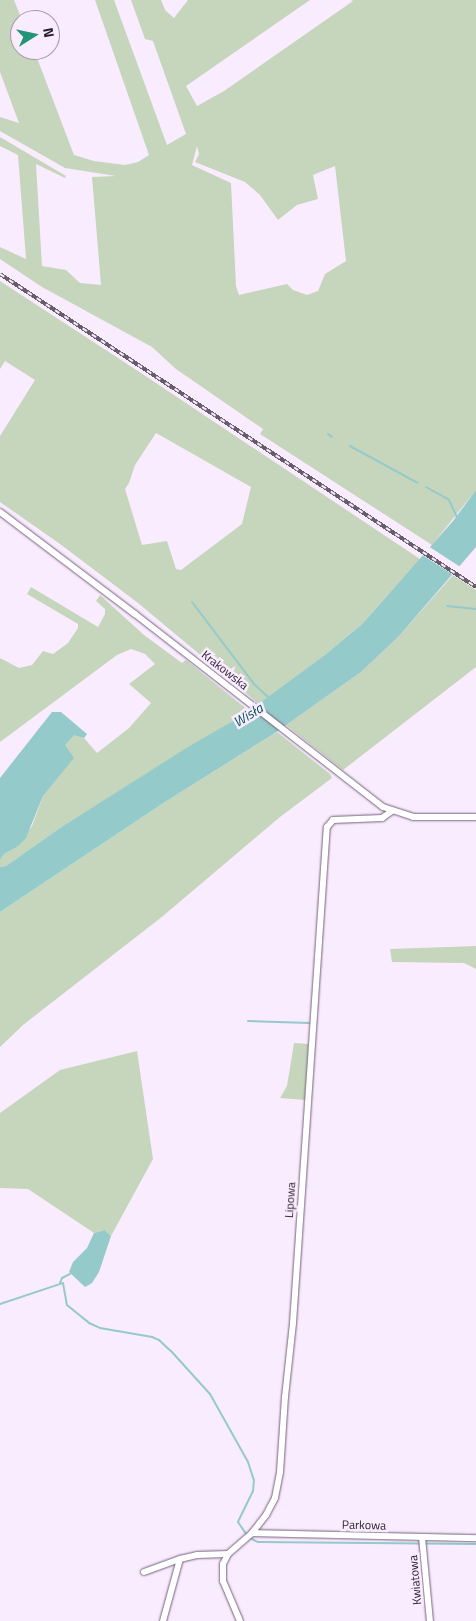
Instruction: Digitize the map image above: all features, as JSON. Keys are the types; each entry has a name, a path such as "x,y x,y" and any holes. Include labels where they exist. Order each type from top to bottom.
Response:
{"street":[{"name":"Krakowska","path":"0,512 383,807 426,819 476,817"},
{"name":"Lipowa","path":"228,1554 252,1533 275,1498 280,1472 293,1322 327,827 333,820 382,818 392,811"},
{"name":"Parkowa","path":"252,1533 423,1541 476,1538"},
{"name":"Kwiatowa","path":"423,1541 430,1621"},
{"path":"144,1572 197,1556 228,1554 222,1572 240,1621"},
{"path":"162,1621 180,1560"}],"shaded area":[{"path":"0,0 14,0 18,10 10,10 10,60 38,60 74,155 94,161 125,165 138,162 149,155 95,0 114,0 167,145 186,134 153,41 145,39 131,0 161,0 165,10 174,18 188,0 310,0 186,86 197,106 224,91 353,1 351,0 476,0 476,490 432,545 260,434 263,429 176,369 152,347 42,287 0,259 0,247 26,259 18,155 0,146 0,137 66,176 65,178 36,164 42,266 66,270 80,283 101,285 92,177 116,176 65,168 0,131 0,117 19,123 0,72","holes":["197,146 199,154 195,162 245,182 260,195 278,220 297,205 318,199 313,175 335,166 346,261 325,274 318,291 307,295 293,290 287,284 239,295 236,286 231,183 192,165"]},
{"path":"0,281 420,559 361,625 259,704 138,603 60,544 0,502 0,436 35,380 5,361 0,369","holes":["156,433 251,487 242,524 181,570 176,569 167,541 142,545 125,489 135,465"]},
{"path":"453,575 476,590 476,667 343,770 286,725 361,672 399,636"},
{"path":"31,587 98,627 105,614 105,609 96,601 100,595 144,635 182,663 186,660 249,711 60,828 6,866 0,867 0,860 4,854 17,847 32,826 43,796 73,758 64,746 74,734 84,738 97,753 129,728 151,703 129,684 155,664 145,654 131,649 117,655 0,742 0,658 19,668 32,665 43,651 53,654 68,643 78,628 78,624 27,594"},
{"path":"277,732 330,774 332,778 280,817 163,916 23,1025 0,1047 0,912 165,802"},
{"path":"476,946 476,969 464,963 392,962 390,949"},
{"path":"294,1043 309,1044 305,1100 280,1098 287,1086"},
{"path":"137,1051 153,1159 111,1236 105,1230 94,1233 28,1189 0,1188 0,1113 60,1070"}],"water":[{"name":"Wisła","path":"476,490 476,547 399,636 361,672 272,735 165,802 0,912 0,867 6,866 60,828 188,747 245,714 326,654 361,625 453,521"},
{"path":"52,712 61,712 87,734 84,738 74,735 65,745 74,758 43,796 26,838 17,847 4,854 0,860 0,778"},
{"path":"105,1230 111,1236 99,1272 92,1283 85,1287 69,1272 73,1262 87,1248 94,1233"}],"pier":[{"path":"428,546 462,568 455,576 421,554"}],"waterway":[{"path":"328,434 332,437"},
{"path":"350,446 418,483"},
{"path":"426,487 449,500 457,517"},
{"path":"192,602 254,684 268,697"},
{"path":"447,606 476,609"},
{"path":"248,1021 309,1023"},
{"path":"60,1283 62,1278 70,1274"},
{"path":"0,1304 63,1283 67,1305 89,1323 100,1328 152,1337 159,1340 171,1351 210,1394 248,1462 254,1480 253,1491 238,1522 246,1534"},
{"path":"250,1538 258,1542 476,1544"}],"railway":[{"path":"0,274 476,587"}]}
